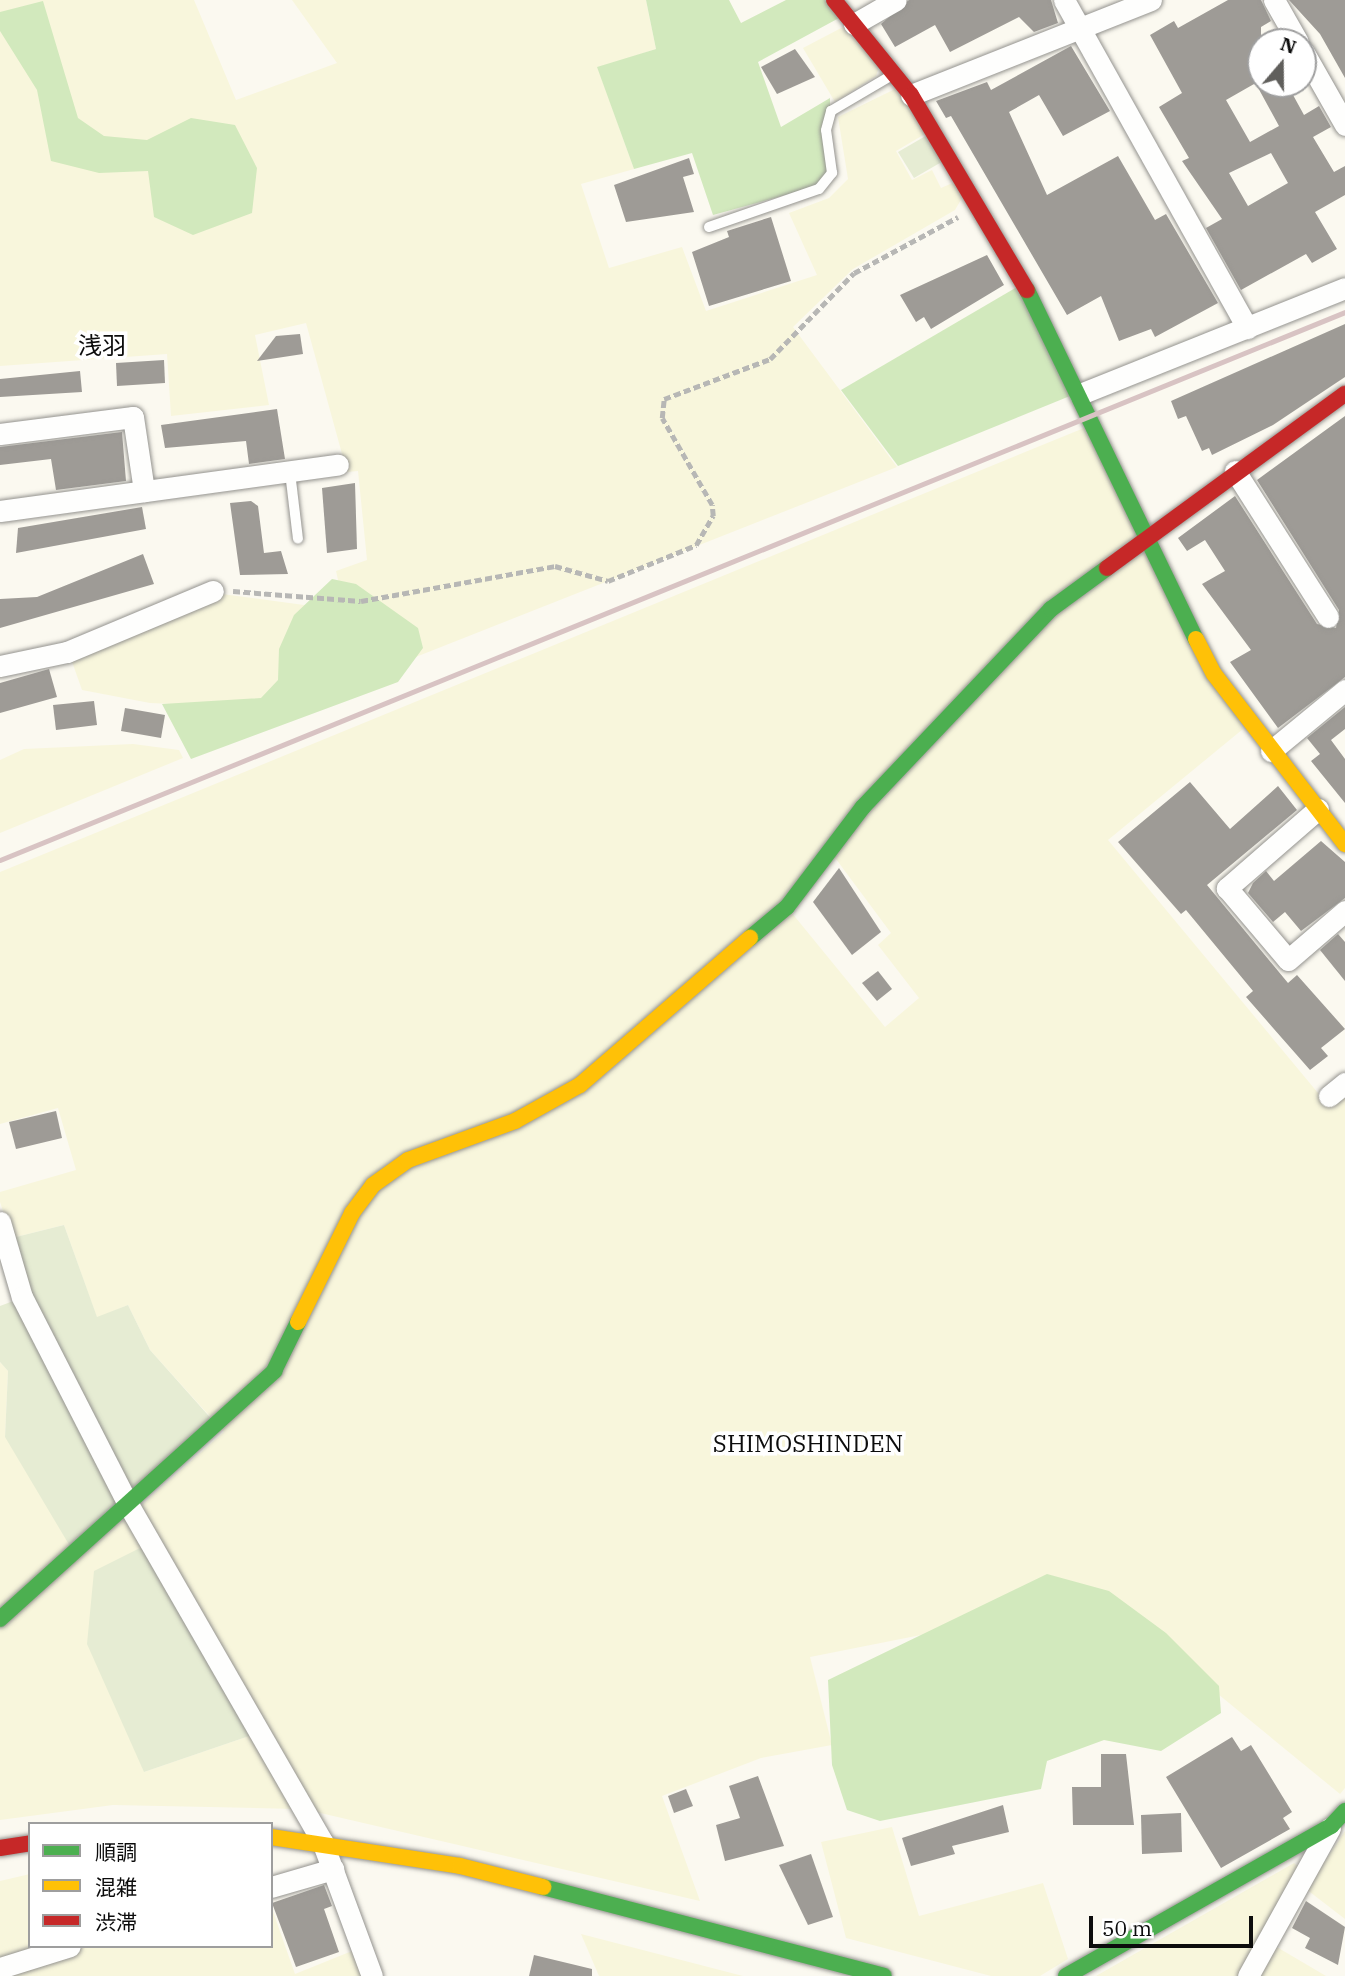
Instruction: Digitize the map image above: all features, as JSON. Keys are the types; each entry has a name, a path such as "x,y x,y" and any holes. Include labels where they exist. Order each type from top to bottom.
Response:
{"street":[{"path":"834,0 911,94 980,205 1080,394 1098,447 1214,674 1345,844"},
{"path":"853,24 896,0"},
{"path":"1064,0 1247,328"},
{"path":"911,94 1081,30 1151,0"},
{"path":"1274,0 1290,28"},
{"path":"1317,76 1345,125"},
{"path":"1080,394 1345,288"},
{"path":"0,1619 274,1371 352,1213 373,1185 408,1160 514,1121 580,1085 787,907 863,807 1024,635 1146,537 1345,394"},
{"path":"0,435 132,417 144,491"},
{"path":"0,511 338,465"},
{"path":"1235,471 1328,617"},
{"path":"0,666 67,652 213,591"},
{"path":"1271,751 1345,690"},
{"path":"1318,809 1227,888 1288,960 1345,911"},
{"path":"0,1222 22,1297 128,1504 321,1841 372,1976"},
{"path":"1066,1976 1338,1819"},
{"path":"1248,1976 1338,1819"},
{"path":"273,1836 321,1841 460,1866 884,1976"},
{"path":"0,1848 28,1843"},
{"path":"273,1886 333,1869"},
{"path":"0,1968 64,1948"}],"lane":[{"path":"709,227 819,189 832,173 826,130 831,111 894,74"},
{"path":"290,472 298,539"}],"path":[{"path":"213,591 361,601 555,566 608,580 696,545 713,516 712,505 662,418 664,399 770,359 854,273 980,205"}],"shaded area":[{"path":"0,0 194,0 236,100 337,63 292,0 646,0 656,49 598,68 634,169 581,184 609,268 682,247 706,311 817,275 789,213 829,198 848,179 838,117 897,88 930,131 896,151 912,180 932,170 941,188 957,181 962,198 955,210 853,269 793,327 897,467 360,679 336,571 367,560 358,471 347,472 306,323 255,335 269,405 171,416 167,354 0,366"},
{"path":"845,26 879,67 876,76 835,102 803,48"},
{"path":"1084,428 1243,729 1108,840 1328,1105 1345,1091 1345,1788 1340,1794 1102,1599 810,1657 832,1745 761,1758 662,1796 700,1901 316,1812 137,1509 224,1432 150,1350 128,1305 97,1318 64,1225 12,1238 0,1202 0,1192 76,1170 58,1108 0,1124 0,872","holes":["830,851 891,933 878,945 919,998 885,1027 787,907"]},
{"path":"222,594 319,607 286,709 150,703 82,690 70,656"},
{"path":"133,744 179,750 183,758 0,833 0,760 24,749"},
{"path":"0,1362 8,1371 5,1437 123,1505 146,1545 144,1772 255,1734 298,1809 113,1805 0,1820"},
{"path":"892,1827 919,1916 1043,1883 1068,1959 1040,1976 991,1976 846,1938 821,1842"},
{"path":"1345,1831 1345,1919 1306,1889"},
{"path":"1294,1863 1299,1867 1260,1937 1326,1976 1096,1976"},
{"path":"28,1874 28,1948 273,1948 273,1912 295,1974 362,1947 373,1976 0,1976 0,1881"},
{"path":"581,1934 743,1976 599,1976"}],"green space":[{"path":"646,0 729,0 741,23 786,0 825,0 839,18 758,62 781,127 830,98 830,172 818,186 713,215 692,153 634,169 597,67 656,49"},
{"path":"43,1 78,118 104,136 147,140 191,118 235,125 257,168 252,213 193,235 154,217 148,171 99,173 51,161 37,90 0,31 0,12"},
{"path":"929,134 945,160 914,178 898,152"},
{"path":"1017,287 1070,396 898,466 841,390"},
{"path":"332,579 356,584 418,628 423,648 398,682 191,759 162,704 261,698 278,680 279,649 294,615"},
{"path":"64,1225 97,1317 128,1305 150,1350 216,1424 71,1548 5,1437 8,1371 0,1362 0,1306 29,1295 12,1238"},
{"path":"146,1545 255,1734 144,1772 87,1644 94,1571"},
{"path":"1047,1574 1109,1591 1166,1633 1219,1686 1221,1713 1161,1751 1104,1740 1047,1761 1041,1789 880,1821 847,1810 832,1765 828,1680"}],"building":[{"path":"909,0 1051,0 1058,23 1034,32 1019,17 950,52 935,25 895,47 881,24"},
{"path":"1228,0 1261,0 1271,21 1261,28 1247,28 1247,88 1226,100 1250,142 1279,126 1264,98 1295,98 1304,115 1319,106 1331,127 1313,137 1334,172 1345,166 1345,195 1315,212 1337,249 1312,263 1306,254 1241,290 1206,228 1222,219 1182,161 1189,158 1159,107 1182,93 1150,35 1174,21 1178,28","holes":["1271,153 1288,183 1248,206 1229,173"]},
{"path":"1289,0 1345,0 1345,78 1317,28"},
{"path":"1071,46 1110,111 1063,136 1039,95 1009,112 1047,195 1118,156 1155,220 1166,214 1218,303 1155,337 1151,329 1119,341 1101,296 1067,315 951,116 946,118 936,101 987,82 991,90"},
{"path":"795,49 815,77 777,94 761,67"},
{"path":"689,158 694,174 683,177 694,212 626,222 614,185"},
{"path":"771,217 791,281 709,306 692,252 729,237 727,231"},
{"path":"987,255 1004,285 931,329 924,317 916,322 900,295"},
{"path":"1345,324 1345,377 1273,425 1212,455 1209,448 1202,451 1186,416 1178,419 1171,401"},
{"path":"300,334 303,354 257,361 276,336"},
{"path":"164,360 165,383 117,386 116,363"},
{"path":"80,371 82,392 0,397 0,379"},
{"path":"277,409 285,459 249,464 246,441 165,448 161,425"},
{"path":"1345,416 1345,677 1278,728 1230,662 1251,650 1202,584 1225,571 1205,540 1187,551 1178,538 1235,496 1317,624 1336,628 1339,610 1257,480"},
{"path":"122,432 126,481 56,490 51,459 0,465 0,447"},
{"path":"355,483 357,549 327,553 322,488"},
{"path":"251,501 258,506 264,553 281,551 288,574 240,575 230,503"},
{"path":"142,507 146,529 16,553 18,528"},
{"path":"143,554 154,584 0,628 0,599 37,597"},
{"path":"49,669 57,697 0,713 0,683"},
{"path":"94,701 97,725 56,730 53,705"},
{"path":"1345,707 1345,729 1331,740 1345,759 1345,803 1311,761 1320,754 1307,738"},
{"path":"125,708 165,715 161,738 121,731"},
{"path":"1190,782 1230,829 1278,786 1297,810 1207,885 1288,983 1297,975 1345,1029 1321,1048 1328,1056 1310,1070 1246,997 1253,991 1186,910 1181,914 1118,842"},
{"path":"1321,841 1345,862 1345,898 1301,931 1285,912 1273,922 1248,893 1253,883 1266,871 1274,881"},
{"path":"839,868 881,932 852,955 813,902"},
{"path":"1338,934 1345,942 1345,981 1320,950"},
{"path":"878,971 892,989 877,1001 862,983"},
{"path":"56,1111 62,1138 16,1149 9,1122"},
{"path":"1232,1737 1241,1751 1251,1745 1292,1812 1283,1818 1290,1829 1221,1868 1166,1777"},
{"path":"1101,1754 1126,1754 1134,1825 1073,1825 1072,1787 1101,1787"},
{"path":"758,1776 784,1846 725,1861 716,1825 740,1818 729,1786"},
{"path":"686,1789 693,1806 674,1813 668,1796"},
{"path":"1003,1805 1009,1832 952,1846 955,1854 911,1866 902,1838"},
{"path":"1181,1813 1182,1852 1142,1854 1141,1815"},
{"path":"811,1854 833,1917 808,1925 779,1865"},
{"path":"324,1885 332,1906 324,1909 339,1952 296,1967 273,1903"},
{"path":"1306,1901 1345,1927 1338,1965 1305,1948 1310,1938 1292,1928"},
{"path":"534,1955 592,1969 592,1976 529,1976"}],"railway":[{"path":"0,860 1345,312"}],"traffic: fast":[{"path":"1027,290 1196,639"},
{"path":"750,938 787,907 863,807 1051,609 1107,568"},
{"path":"0,1619 274,1371 298,1322"},
{"path":"1066,1976 1331,1826 1345,1811"},
{"path":"543,1887 884,1976"}],"traffic: slow":[{"path":"1196,639 1214,674 1345,844"},
{"path":"298,1322 352,1213 373,1185 408,1160 515,1121 580,1085 750,938"},
{"path":"273,1837 460,1866 543,1887"}],"traffic: jam":[{"path":"834,0 911,95 1027,290"},
{"path":"1107,568 1345,394"},
{"path":"0,1848 28,1843"}],"district":[{"name":"浅羽","path":"102,346"},
{"name":"SHIMOSHINDEN","path":"808,1444"}]}
